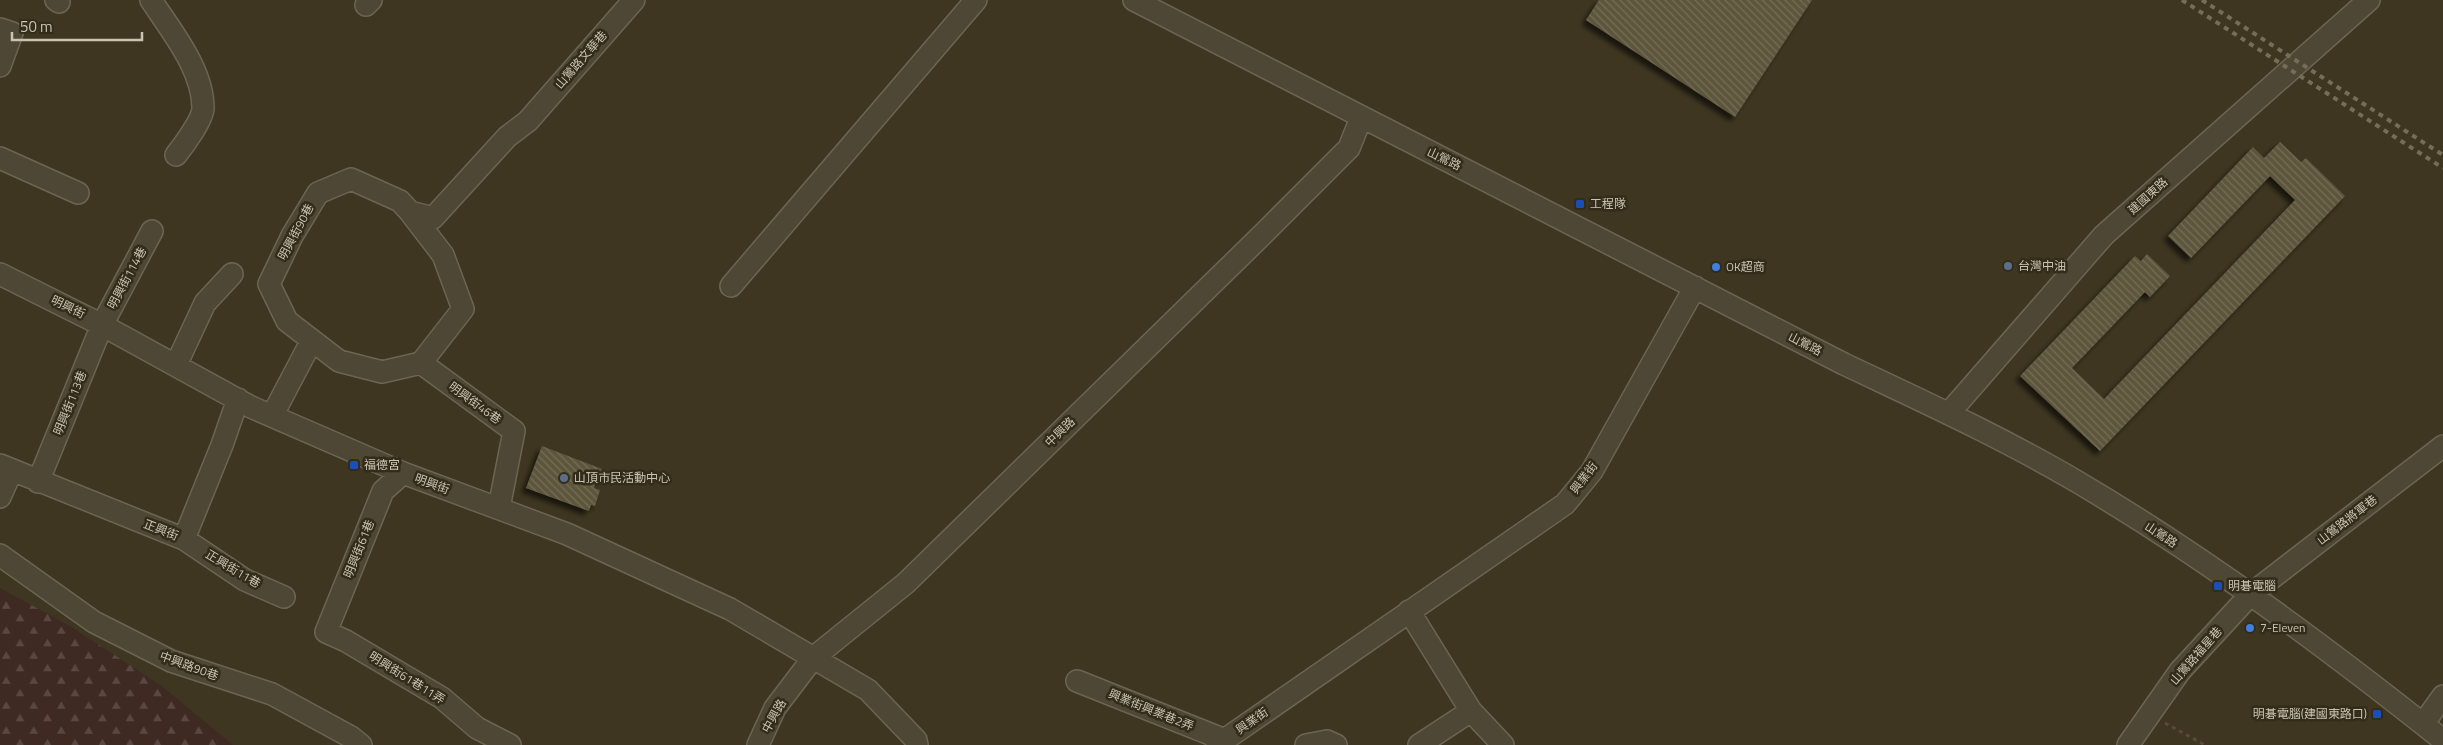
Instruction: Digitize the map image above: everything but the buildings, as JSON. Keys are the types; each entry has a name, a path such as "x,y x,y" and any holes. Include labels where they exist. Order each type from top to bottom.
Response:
{"street":[{"path":"151,0 196,75 204,109 187,142 176,155"},
{"name":"山鶯路文華巷","path":"528,121 634,0"},
{"path":"731,286 976,0"},
{"name":"山鶯路","path":"1134,0 1844,364 1949,414 2076,481 2251,594 2443,740"},
{"name":"建國東路","path":"1949,414 2104,235 2368,0"},
{"path":"0,66 6,31"},
{"name":"中興路","path":"758,745 776,708 813,658 906,583 1262,235 1349,148 1361,118"},
{"name":"明興街90巷","path":"421,363 382,372 339,361 287,321 270,284 292,236 318,193 351,179 400,201 410,212 433,218 507,137 528,121"},
{"path":"0,158 78,193"},
{"path":"410,212 443,255 463,309 421,363"},
{"name":"明興街114巷","path":"102,325 152,232"},
{"name":"明興街","path":"0,274 102,325 272,416 403,473 567,534 730,609 868,690 918,743"},
{"path":"176,366 204,303 232,274"},
{"name":"興業街","path":"1221,742 1565,504 1592,471 1695,287"},
{"name":"明興街113巷","path":"38,482 102,325"},
{"path":"272,416 312,340"},
{"name":"明興街46巷","path":"421,363 514,431 499,508"},
{"name":"正興街","path":"6,467 38,482 184,538 222,445 238,399"},
{"name":"山鶯路將軍巷","path":"2251,594 2443,446"},
{"path":"0,497 6,467"},
{"name":"明興街61巷","path":"326,632 383,492 403,473"},
{"name":"正興街11巷","path":"184,538 245,580 284,597"},
{"name":"中興路90巷","path":"0,555 94,622 170,661 272,694 351,737 361,745"},
{"name":"山鶯路福星巷","path":"2128,745 2180,671 2251,594"},
{"path":"1409,611 1471,711 1503,745"},
{"name":"明興街61巷11弄","path":"326,632 346,641 442,698 477,728 510,745"},
{"name":"興業街興業巷2弄","path":"1077,681 1221,742"},
{"path":"2423,724 2443,696"},
{"path":"1419,745 1471,711"},
{"path":"1306,745 1327,741 1336,745"}],"path":[{"path":"2149,715 2205,745"}],"green space":[{"path":"0,588 70,626 162,686 233,745 0,745"}],"railway":[{"path":"2182,0 2443,168"},
{"path":"2202,0 2443,155"}],"place":[{"name":"工程隊","path":"1580,204"},
{"name":"台灣中油","path":"2008,266"},
{"name":"OK超商","path":"1716,267"},
{"name":"福德宮","path":"354,465"},
{"name":"山頂市民活動中心","path":"564,478"},
{"name":"明碁電腦","path":"2218,586"},
{"name":"7-Eleven","path":"2250,628"},
{"name":"明碁電腦(建國東路口)","path":"2377,714"}]}
